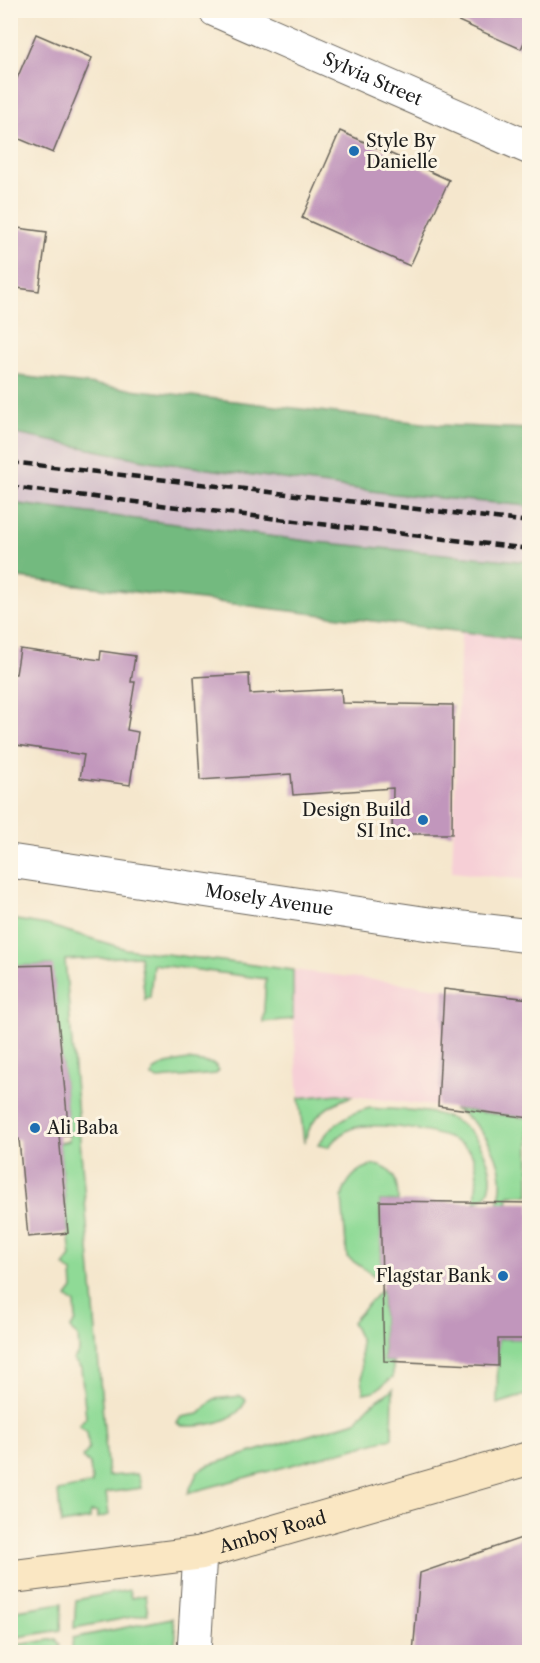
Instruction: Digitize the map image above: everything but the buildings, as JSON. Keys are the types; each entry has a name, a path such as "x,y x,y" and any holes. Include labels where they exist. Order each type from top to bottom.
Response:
{"main road":[{"name":"Amboy Road","path":"10,1577 200,1553 530,1458"}],"street":[{"name":"Sylvia Street","path":"215,10 530,148"},
{"name":"Mosely Avenue","path":"10,861 429,924 530,936"},
{"path":"194,1653 200,1553"}],"shaded area":[{"path":"11,433 149,461 394,494 529,506 529,562 316,542 11,503"},
{"path":"461,631 529,640 529,880 452,872"},
{"path":"293,970 529,999 529,1118 338,1094 299,1098 293,1019"}],"green space":[{"path":"10,375 440,425 529,429 529,506 394,494 149,461 11,433"},
{"path":"11,503 316,542 529,562 529,640 11,577"},
{"path":"10,919 47,925 126,949 293,970 293,1019 263,1022 266,979 153,964 150,997 145,1000 140,956 65,960 108,1476 136,1474 139,1477 141,1488 106,1493 109,1515 97,1518 97,1512 90,1512 90,1519 61,1524 58,1491 92,1484 90,1464 82,1458 89,1449 87,1432 79,1425 86,1417 81,1368 73,1360 79,1352 78,1336 70,1329 76,1321 75,1304 67,1297 73,1289 72,1273 64,1266 71,1257 59,1143 69,1141 69,1135 52,965 11,966"},
{"path":"188,1060 214,1064 219,1070 216,1074 158,1079 152,1077 153,1071 166,1064"},
{"path":"338,1094 353,1096 322,1112 311,1125 304,1143 299,1098"},
{"path":"370,1108 437,1114 465,1127 476,1139 489,1165 491,1179 487,1195 475,1203 476,1171 471,1153 463,1145 434,1134 397,1127 364,1126 346,1131 328,1147 318,1145 328,1131 340,1121"},
{"path":"453,1109 529,1118 529,1195 509,1195 508,1206 498,1205 501,1177 496,1156 485,1137 471,1120"},
{"path":"375,1165 391,1173 396,1182 398,1194 398,1201 380,1201 382,1281 347,1257 342,1198 346,1186 357,1172"},
{"path":"382,1289 384,1361 393,1362 393,1377 375,1391 363,1393 360,1339 352,1322"},
{"path":"498,1339 529,1339 529,1394 497,1404"},
{"path":"393,1389 392,1438 188,1493 198,1471 209,1465 356,1421 368,1407"},
{"path":"241,1396 246,1400 242,1408 227,1419 199,1426 181,1426 177,1423 181,1417 199,1414 214,1399"},
{"path":"129,1590 131,1598 145,1595 148,1614 74,1628 76,1600"},
{"path":"62,1603 61,1630 11,1638 11,1611"},
{"path":"172,1618 176,1634 174,1652 71,1652 73,1638"},
{"path":"56,1639 60,1645 59,1652 11,1652 11,1646"}],"railway":[{"path":"10,462 530,522"},
{"path":"10,487 530,549"}],"place":[{"name":"Style By Danielle","path":"354,151"},
{"name":"Design Build SI Inc.","path":"423,820"},
{"name":"Ali Baba","path":"35,1128"},
{"name":"Flagstar Bank","path":"503,1276"}]}
